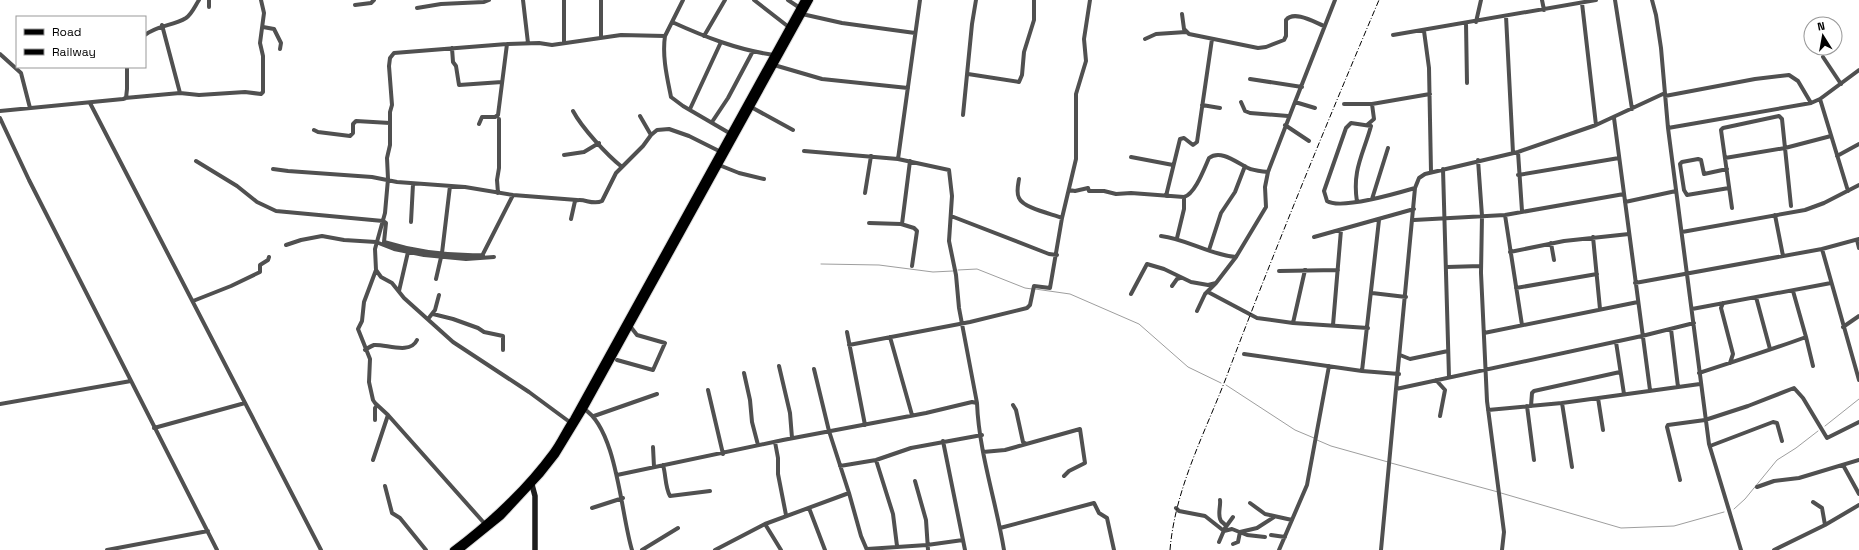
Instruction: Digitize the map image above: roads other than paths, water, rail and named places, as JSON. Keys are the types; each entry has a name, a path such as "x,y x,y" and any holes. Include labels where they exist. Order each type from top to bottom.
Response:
{"main road":[{"path":"460,550 501,517 556,455 584,409 774,65 792,29 804,0"},
{"path":"453,550 498,514 531,482 552,452 570,423 774,55 810,0"}],"street":[{"path":"146,34 162,25 185,18 191,14 199,0"},
{"path":"209,0 209,7"},
{"path":"0,111 180,93 199,95 245,92 261,94 264,92 263,56 260,43 264,13 261,0"},
{"path":"355,5 374,0"},
{"path":"417,8 441,4 484,2 489,0"},
{"path":"524,0 528,43"},
{"path":"564,0 564,42"},
{"path":"601,0 602,37"},
{"path":"683,0 665,36 663,50 671,97 731,134"},
{"path":"704,36 725,0"},
{"path":"754,0 792,29"},
{"path":"788,0 800,8"},
{"path":"898,159 920,0"},
{"path":"963,115 972,24 976,0"},
{"path":"968,74 1019,82 1024,52 1034,20 1034,0"},
{"path":"848,345 962,323 1027,308 1030,305 1034,286 1050,288 1057,255 1062,218 1068,190 1072,184 1076,159 1076,94 1086,61 1084,39 1090,0"},
{"path":"1197,311 1208,292 1236,257 1266,207 1265,187 1268,172 1288,116 1302,87 1335,0"},
{"path":"1476,22 1481,0"},
{"path":"1542,0 1544,10"},
{"path":"1393,35 1424,31 1596,0"},
{"path":"1615,0 1632,109"},
{"path":"1652,0 1656,15 1668,128 1694,323 1705,420 1710,446 1740,550"},
{"path":"1582,3 1596,125"},
{"path":"802,14 842,23 915,33"},
{"path":"1182,14 1186,32"},
{"path":"1145,39 1156,34 1186,32 1212,40 1261,48 1284,40 1286,36 1286,20 1291,16 1296,16 1324,26"},
{"path":"1506,16 1515,152 1522,211"},
{"path":"672,22 721,42 752,51 774,55"},
{"path":"1466,23 1467,82"},
{"path":"162,25 180,93"},
{"path":"263,27 274,29 280,43 280,49"},
{"path":"1424,31 1429,68 1431,172"},
{"path":"485,524 373,400 369,382 370,359 365,350 358,329 362,321 364,302 376,270 377,242 383,221 388,179 387,158 390,144 392,92 389,66 391,56 394,53 507,44 528,43 552,45 602,37 639,34 665,36"},
{"path":"1166,196 1172,165 1180,139 1184,138 1193,144 1196,144 1212,40"},
{"path":"690,109 721,42"},
{"path":"479,124 482,117 494,117 498,115 507,44"},
{"path":"452,48 453,62 456,66 459,85 502,82"},
{"path":"712,122 728,98 752,51"},
{"path":"0,54 21,73 30,108"},
{"path":"1824,57 1841,84"},
{"path":"774,65 822,79 908,88"},
{"path":"125,98 128,89 126,68"},
{"path":"1668,128 1811,103 1820,99 1859,70"},
{"path":"1381,550 1414,220 1415,188 1419,178 1431,172 1515,152 1596,125 1665,94 1761,78 1789,75 1798,81 1811,103"},
{"path":"1250,79 1302,87"},
{"path":"1344,104 1372,104 1430,94"},
{"path":"1820,99 1848,191"},
{"path":"1241,102 1245,111 1250,113 1288,116"},
{"path":"1295,102 1315,108"},
{"path":"90,103 321,550"},
{"path":"1367,125 1374,119 1372,104"},
{"path":"1202,105 1220,108"},
{"path":"751,107 793,130"},
{"path":"573,112 581,124 613,160 622,167"},
{"path":"640,116 651,135"},
{"path":"1732,208 1721,129 1776,116 1780,116 1782,119 1791,206"},
{"path":"0,118 29,180 217,550"},
{"path":"1614,118 1650,390"},
{"path":"498,193 499,119"},
{"path":"314,130 318,132 350,136 353,133 353,124 356,121 390,123"},
{"path":"1357,202 1356,170 1371,126 1351,123 1347,125 1324,191 1326,200 1330,203 1357,202 1415,188"},
{"path":"1285,125 1309,141"},
{"path":"273,169 288,172 329,173 388,179 413,184 465,187 513,195 577,200 593,203 602,201 612,180 622,167 657,130 669,129 690,136 721,152"},
{"path":"1725,158 1785,148 1831,136"},
{"path":"564,155 584,152 599,143"},
{"path":"1837,156 1859,144"},
{"path":"1372,199 1388,148"},
{"path":"804,151 898,159 949,170 952,187 949,241 977,403 978,428 982,435 983,452 1004,550"},
{"path":"1068,190 1075,191 1088,188 1089,191 1104,191 1116,194 1131,193 1184,197 1188,196 1199,180 1211,157 1218,155 1224,156 1245,166 1268,172"},
{"path":"865,193 871,156"},
{"path":"1131,157 1172,165"},
{"path":"1518,175 1619,158"},
{"path":"196,160 237,186 257,202 276,211 383,221"},
{"path":"1478,160 1482,216 1481,266 1488,410 1504,532 1502,550"},
{"path":"1727,170 1704,174 1701,160 1684,161 1680,164 1684,190 1687,195 1729,188"},
{"path":"901,224 910,161"},
{"path":"719,165 739,173 764,179"},
{"path":"1209,250 1221,213 1235,192 1245,166"},
{"path":"1443,169 1446,219 1449,377"},
{"path":"1019,179 1018,193 1021,202 1062,218"},
{"path":"411,222 413,184"},
{"path":"1682,232 1815,207 1859,185"},
{"path":"436,279 442,255 450,186"},
{"path":"1625,202 1676,190"},
{"path":"1414,220 1505,215 1624,194"},
{"path":"482,257 513,195"},
{"path":"1177,238 1184,209 1184,197"},
{"path":"571,219 574,203 577,200"},
{"path":"1314,237 1414,209"},
{"path":"1505,215 1522,325"},
{"path":"1775,215 1783,256"},
{"path":"951,216 1049,254 1057,255"},
{"path":"1362,371 1372,293 1379,220"},
{"path":"383,221 386,223 384,242 442,255"},
{"path":"869,223 901,224 914,228 917,231 912,266"},
{"path":"1333,325 1341,230"},
{"path":"1510,252 1551,243 1629,234"},
{"path":"286,245 301,240 322,236 344,240 377,242 408,252 494,257"},
{"path":"1162,236 1177,238 1226,256 1236,257"},
{"path":"1593,237 1600,309"},
{"path":"1635,283 1687,272 1822,249 1858,240 1859,248"},
{"path":"1551,243 1554,260"},
{"path":"1822,249 1830,283 1859,380"},
{"path":"399,291 408,252"},
{"path":"193,301 231,286 260,272 260,265 268,260 269,257"},
{"path":"1131,294 1147,264 1164,269 1180,278 1204,285 1216,283"},
{"path":"1447,267 1481,266"},
{"path":"376,270 381,277 392,283 435,327 470,354 530,392 570,423"},
{"path":"1293,323 1305,270"},
{"path":"1278,271 1338,270"},
{"path":"1516,288 1597,274"},
{"path":"1172,286 1177,279 1180,278"},
{"path":"1692,309 1717,304 1722,306 1756,297 1830,283"},
{"path":"1793,290 1813,366"},
{"path":"1208,292 1257,318 1293,323 1368,328"},
{"path":"1372,293 1406,297"},
{"path":"428,319 433,314 439,295"},
{"path":"1756,297 1770,349"},
{"path":"1484,333 1638,302"},
{"path":"1722,306 1734,354 1730,363"},
{"path":"433,314 453,318 484,332 503,336 503,350"},
{"path":"1843,327 1859,316"},
{"path":"1396,389 1616,342 1694,323"},
{"path":"617,360 653,370 665,343 637,335 630,326"},
{"path":"1671,329 1678,386"},
{"path":"847,332 848,345 864,425"},
{"path":"890,337 912,415"},
{"path":"1699,373 1715,366 1742,360 1806,337"},
{"path":"365,350 374,345 384,347 410,347 417,340"},
{"path":"1616,342 1624,394"},
{"path":"1400,355 1410,359 1448,351"},
{"path":"1244,354 1362,371 1399,374"},
{"path":"1734,354 1742,360"},
{"path":"779,366 790,414 792,438"},
{"path":"1279,550 1307,485 1329,366"},
{"path":"814,369 829,431 861,536 867,550 897,546 927,545 963,540"},
{"path":"1534,460 1529,406 1532,393 1534,391 1620,372"},
{"path":"744,373 750,400 752,422 758,446"},
{"path":"1436,380 1445,390 1440,416"},
{"path":"0,404 131,382"},
{"path":"1488,410 1562,403 1700,384"},
{"path":"1680,480 1667,426 1705,420 1748,406 1794,388 1827,438 1859,422"},
{"path":"708,390 723,454"},
{"path":"594,416 657,394"},
{"path":"1598,398 1603,430"},
{"path":"617,475 972,402 977,403"},
{"path":"154,428 245,403"},
{"path":"1562,403 1572,467"},
{"path":"375,420 375,408 377,405"},
{"path":"1013,405 1016,410 1023,442 1026,444"},
{"path":"584,409 594,416 611,456 623,498 632,550"},
{"path":"373,460 388,415"},
{"path":"1710,446 1773,422 1777,423 1782,442"},
{"path":"983,452 997,452 1080,429 1085,463 1069,471 1064,476"},
{"path":"840,466 876,460 897,451 943,441 982,435"},
{"path":"943,441 965,550"},
{"path":"775,442 778,458 778,474 786,515"},
{"path":"653,446 654,467"},
{"path":"876,460 893,514 897,546"},
{"path":"1757,486 1774,481 1799,478 1859,460"},
{"path":"663,465 667,491 670,496 710,491"},
{"path":"1842,465 1859,494"},
{"path":"915,481 926,520 928,550"},
{"path":"531,482 536,496 535,550"},
{"path":"385,486 392,513 400,518 426,550"},
{"path":"715,550 765,524 786,515 849,493"},
{"path":"592,508 623,498"},
{"path":"1220,500 1221,504 1219,511 1221,521 1226,526"},
{"path":"1813,502 1822,508 1825,525"},
{"path":"1000,528 1094,503 1099,513 1107,518 1114,550"},
{"path":"1250,503 1259,511 1274,517 1292,520"},
{"path":"1774,550 1825,525 1859,505"},
{"path":"809,508 825,550"},
{"path":"1176,508 1178,511 1205,516 1224,531"},
{"path":"1219,542 1226,526 1233,517"},
{"path":"1240,532 1257,528 1274,517"},
{"path":"765,524 779,549"},
{"path":"642,550 678,528"},
{"path":"1224,531 1232,529 1252,536 1265,537"},
{"path":"107,550 208,531"},
{"path":"1233,544 1238,542 1240,532"},
{"path":"1271,535 1285,537"}],"waterway":[{"path":"821,264 879,265 933,272 953,271"},
{"path":"958,270 977,269 1025,288 1032,289"},
{"path":"1035,289 1070,294 1139,324 1188,367 1221,383"},
{"path":"1226,385 1295,430 1314,438"},
{"path":"1825,426 1859,399"},
{"path":"1734,509 1745,499 1777,460 1818,431"},
{"path":"1317,440 1331,446 1388,462"},
{"path":"1391,463 1498,492"},
{"path":"1501,493 1621,528 1674,526 1724,512"}],"railway":[{"path":"1170,550 1178,505 1192,462 1339,94 1379,0"}]}
